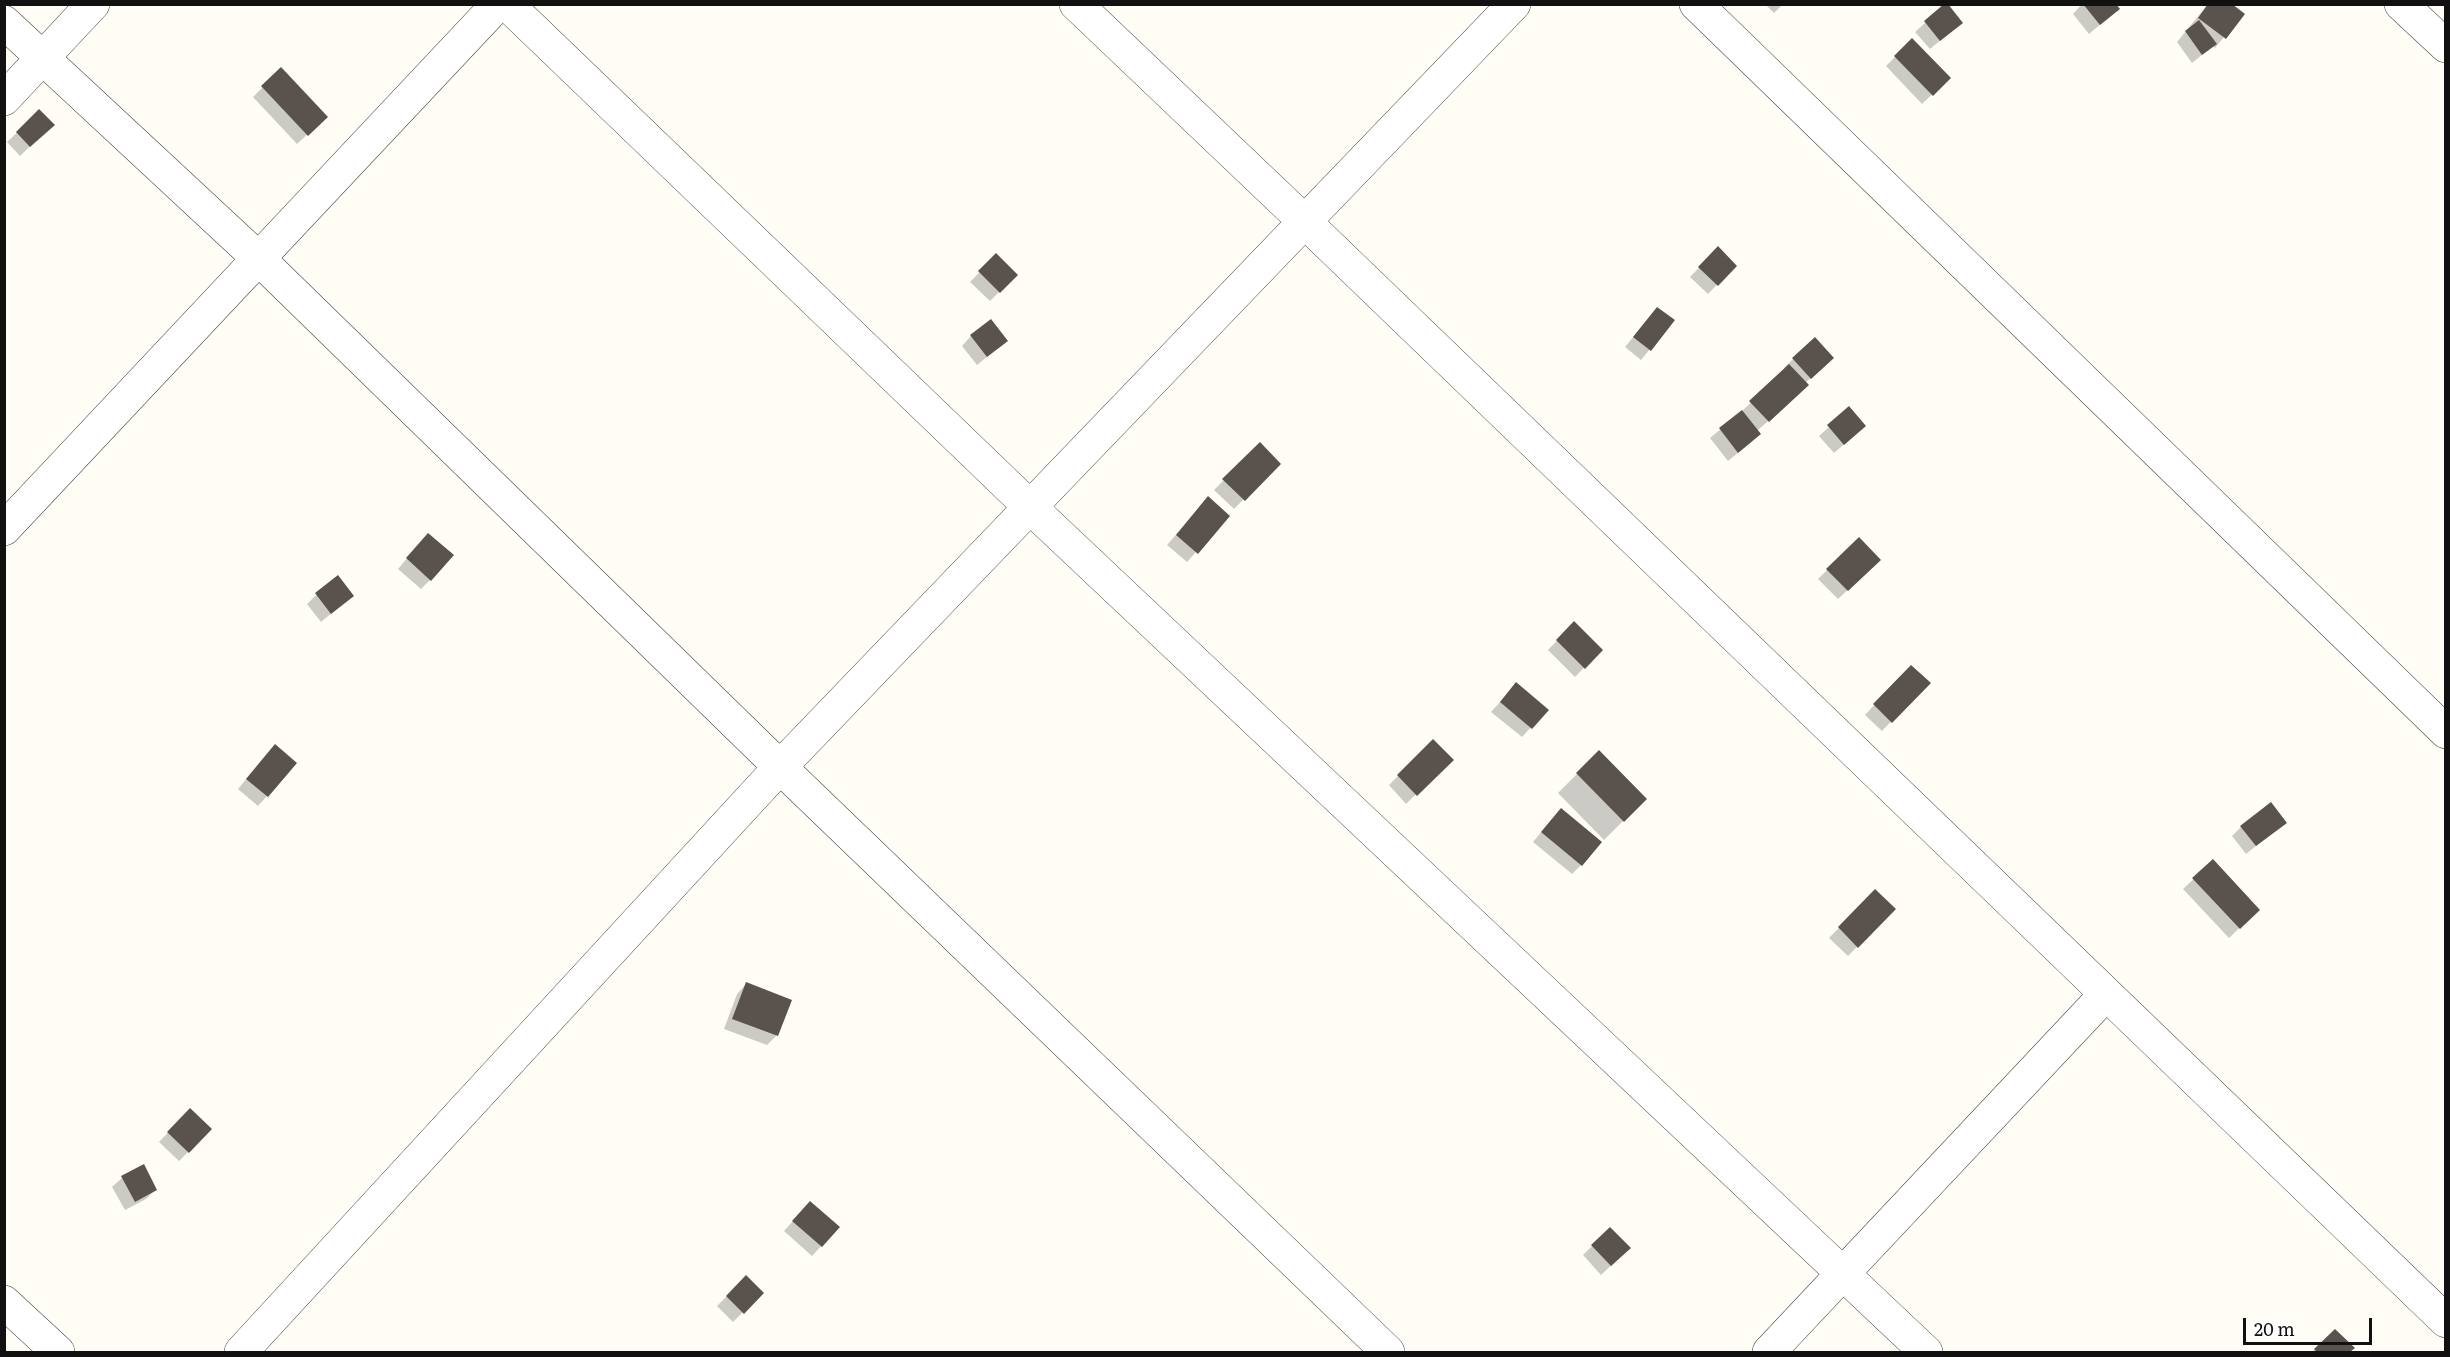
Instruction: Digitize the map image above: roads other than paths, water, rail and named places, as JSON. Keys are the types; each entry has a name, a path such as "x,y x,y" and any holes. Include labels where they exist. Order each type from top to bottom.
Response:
{"street":[{"path":"4,99 93,4"},
{"path":"4,529 498,4"},
{"path":"507,4 1030,507 1926,1353"},
{"path":"1076,4 2445,1321"},
{"path":"241,1353 780,767 1514,4"},
{"path":"1696,4 2445,732"},
{"path":"2402,4 2445,46"},
{"path":"4,22 259,259 780,767 1388,1353"},
{"path":"1769,1353 2106,994"},
{"path":"4,1302 58,1353"}]}
